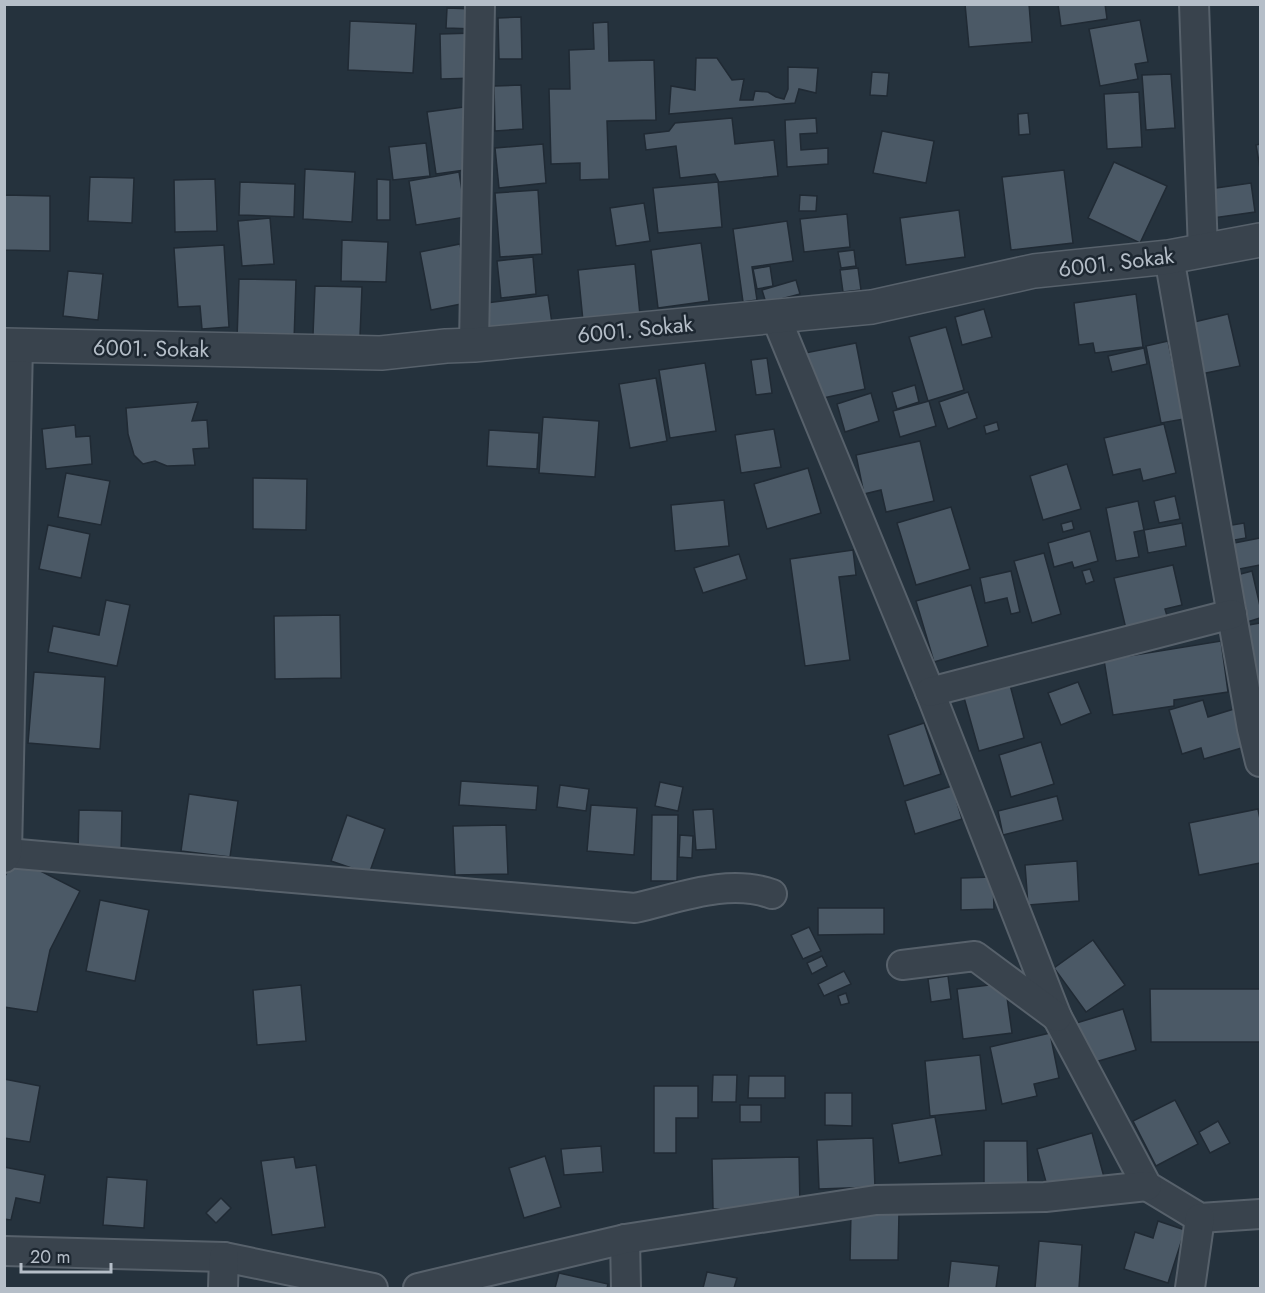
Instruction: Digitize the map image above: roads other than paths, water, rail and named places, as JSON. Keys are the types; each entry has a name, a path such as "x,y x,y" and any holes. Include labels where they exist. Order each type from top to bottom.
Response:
{"street":[{"path":"474,345 480,4"},
{"path":"1194,4 1203,251"},
{"name":"6001. Sokak","path":"11,345 381,353 446,345 474,345 872,307 1034,272 1169,257 1260,240"},
{"path":"1169,257 1232,614 1256,728 1260,762"},
{"path":"775,315 930,692 1057,1017 1147,1186 1200,1218 1260,1214"},
{"path":"11,345 6,855 635,908 725,887 772,894"},
{"path":"930,692 1232,614"},
{"path":"902,965 975,956 1057,1017"},
{"path":"418,1288 626,1239 876,1200 1045,1197 1147,1186"},
{"path":"1190,1288 1200,1218"},
{"path":"626,1239 626,1288"},
{"path":"4,1251 224,1257 374,1288"},
{"path":"223,1288 224,1257"}]}
